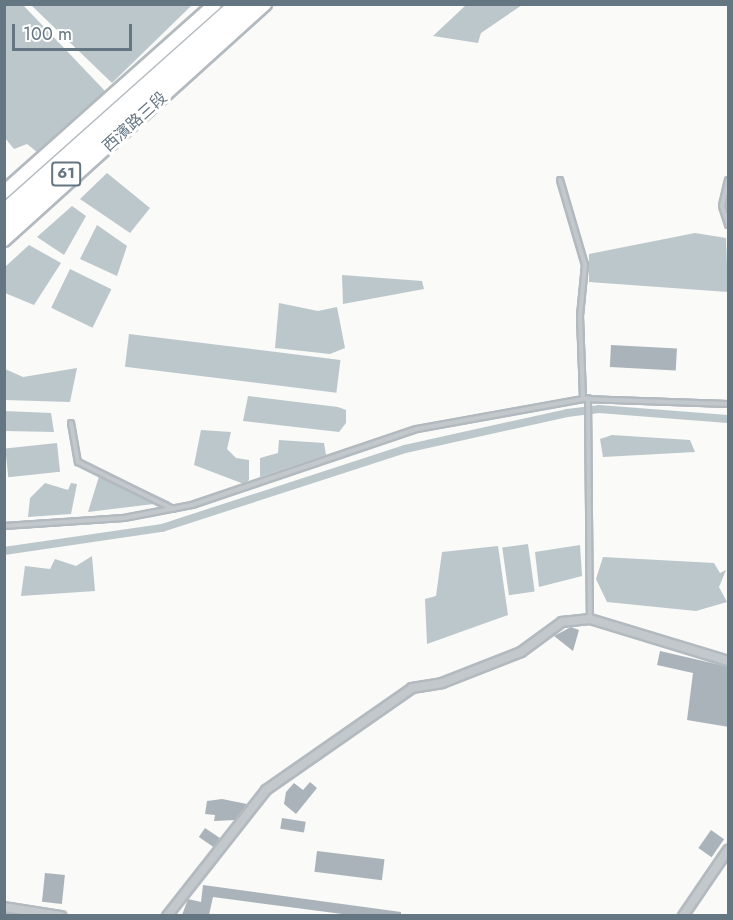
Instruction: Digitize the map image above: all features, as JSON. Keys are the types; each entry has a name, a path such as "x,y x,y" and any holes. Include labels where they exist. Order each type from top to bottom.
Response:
{"highway":[{"name":"61","path":"4,211 236,4"},
{"name":"61","path":"4,228 254,4"}],"street":[{"path":"4,192 215,4"},
{"name":"西濱路三段","path":"4,240 265,4"},
{"path":"167,915 266,790 337,736 412,688 442,683 521,652 562,622 590,619 729,660"},
{"path":"683,915 729,850"},
{"path":"4,907 61,915"}],"lane":[{"path":"560,180 585,265 580,316 586,399 590,422 586,437 590,619"},
{"path":"729,180 722,196 729,225"},
{"path":"4,526 124,518 174,509 417,429 586,399 729,404"},
{"path":"71,423 78,462 174,509"}],"shaded area":[{"path":"4,5 23,5 105,91 37,152 27,144 14,149 5,138"},
{"path":"31,5 192,5 112,83"},
{"path":"466,5 522,5 481,33 478,43 433,36"},
{"path":"107,173 150,208 130,233 80,199"},
{"path":"72,206 86,216 64,255 37,237"},
{"path":"97,225 127,246 117,276 80,259"},
{"path":"695,233 726,238 728,292 589,282 589,254"},
{"path":"29,245 61,263 34,305 5,293 5,267"},
{"path":"70,269 111,289 92,328 51,308"},
{"path":"342,275 422,281 424,289 343,304"},
{"path":"279,303 318,311 337,307 345,348 330,354 275,348"},
{"path":"129,334 340,360 336,393 125,367"},
{"path":"77,368 70,402 5,400 5,369 23,377"},
{"path":"248,396 338,407 346,410 346,423 339,432 243,421"},
{"path":"4,411 51,413 54,432 5,431"},
{"path":"201,430 231,432 227,449 236,458 249,460 249,480 244,484 194,465"},
{"path":"612,435 690,440 695,452 603,457 600,439"},
{"path":"279,440 324,443 326,455 260,477 260,458 278,453"},
{"path":"57,443 60,472 8,477 5,448"},
{"path":"101,470 170,502 88,512"},
{"path":"45,483 68,490 71,483 77,484 71,514 28,517 30,498"},
{"path":"528,544 535,592 509,595 502,548"},
{"path":"580,545 582,576 539,587 535,552"},
{"path":"498,546 508,615 427,644 425,599 436,596 442,552"},
{"path":"92,556 95,591 21,596 25,566 50,569 55,559 76,566"},
{"path":"603,557 714,563 720,573 726,570 719,587 727,602 696,611 607,602 596,579"}],"building":[{"path":"611,345 677,348 676,370 610,367"},
{"path":"571,627 579,630 573,651 554,636"},
{"path":"660,651 729,667 729,727 687,720 693,673 657,665"},
{"path":"310,782 317,788 296,814 284,804 286,792 294,783 303,790"},
{"path":"222,799 247,804 235,820 214,821 215,815 205,814 207,801"},
{"path":"282,818 306,822 304,833 280,829"},
{"path":"205,828 220,838 214,847 199,837"},
{"path":"711,830 724,839 711,857 698,848"},
{"path":"317,851 384,859 382,880 314,872"},
{"path":"45,873 65,875 62,904 42,902"},
{"path":"203,885 401,912 401,915 350,915 213,897 209,915 182,915 188,899 201,902"}],"waterway":[{"path":"4,551 162,528 405,449 567,413 599,409 728,419"}]}
